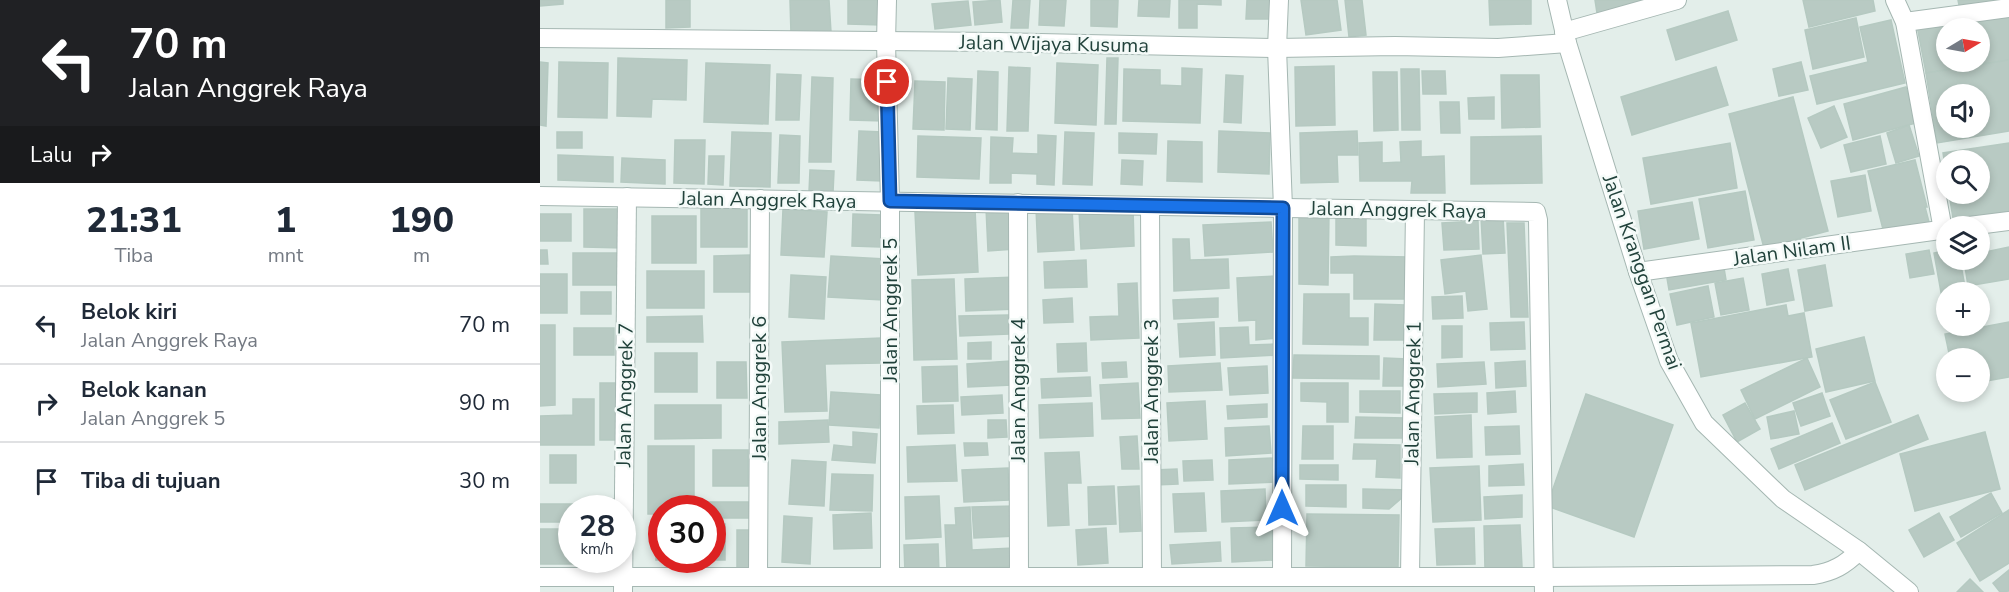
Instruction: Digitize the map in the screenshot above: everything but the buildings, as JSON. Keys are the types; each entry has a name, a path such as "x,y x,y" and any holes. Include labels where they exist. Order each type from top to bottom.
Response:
{"street":[{"name":"Jalan Anggrek 5","path":"887,0 890,201 890,577"},
{"path":"1279,0 1277,48 1283,208 1282,577"},
{"name":"Jalan Kranggan Permai","path":"1557,0 1566,37 1638,272 1669,361 1704,423 1783,499 1859,551 1909,592"},
{"name":"Jalan Wijaya Kusuma","path":"540,38 998,42 1277,48 1395,46 1498,48 1566,37 1677,0"},
{"path":"1895,0 1905,22 1942,216"},
{"path":"1905,22 2009,8"},
{"name":"Jalan Anggrek Raya","path":"540,196 1536,212 1538,220 1544,585"},
{"name":"Jalan Anggrek 7","path":"623,584 627,197"},
{"name":"Jalan Anggrek 6","path":"758,577 760,199"},
{"name":"Jalan Anggrek 4","path":"1018,203 1018,577"},
{"name":"Jalan Anggrek 3","path":"1150,206 1152,577"},
{"name":"Jalan Anggrek 1","path":"1410,577 1415,210"},
{"path":"1990,223 2009,221"},
{"name":"Jalan Nilam II","path":"1638,272 1936,231"},
{"path":"540,577 623,584 758,577 1410,577 1544,585 1813,575 1839,568 1859,551"}],"route":[{"path":"887,82 890,201 1283,208 1282,508"}]}
